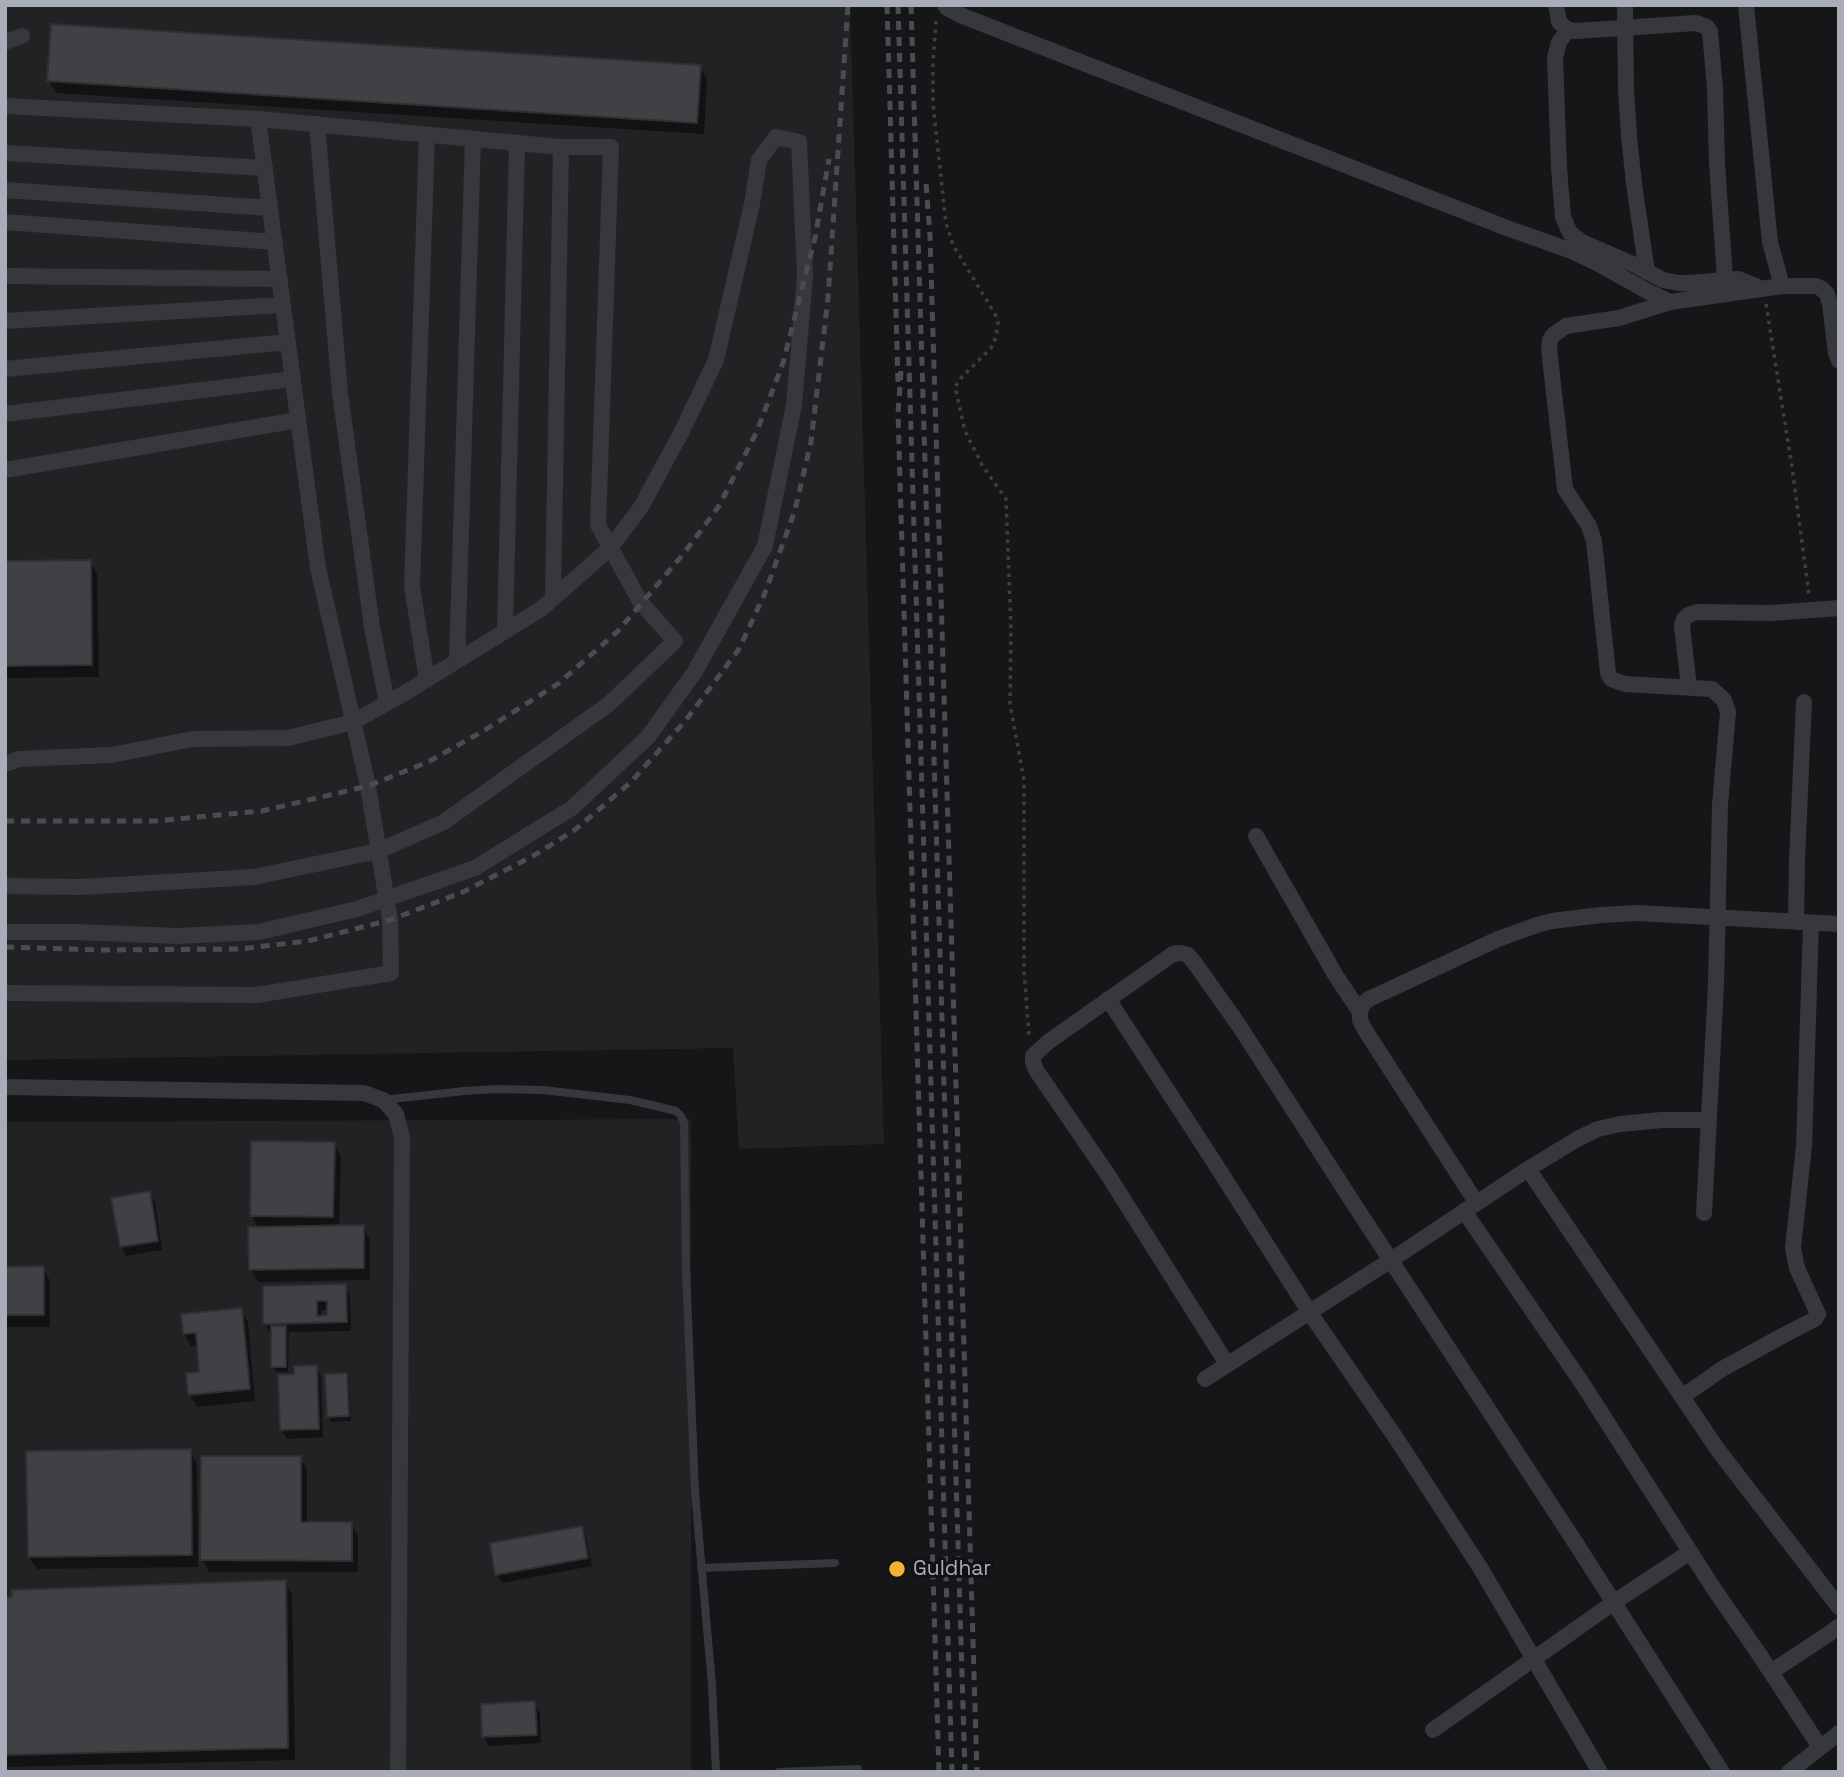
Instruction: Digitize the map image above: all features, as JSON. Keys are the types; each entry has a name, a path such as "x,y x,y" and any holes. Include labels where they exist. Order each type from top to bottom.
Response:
{"street":[{"path":"1556,5 1559,22 1568,30 1696,23 1707,27 1710,32 1715,88 1725,279"},
{"path":"1625,5 1629,136 1647,272"},
{"path":"1695,5 1696,23"},
{"path":"1746,5 1770,242 1782,286"},
{"path":"941,12 960,15 1569,250 1597,262 1670,302"},
{"path":"1568,30 1559,42 1555,58 1563,217 1574,238 1663,280 1679,283 1738,279 1763,289"},
{"path":"5,42 22,36"},
{"path":"5,106 258,119 561,147 611,147 598,525 641,603 675,641 609,704 444,822 378,851 254,877 81,887 5,886"},
{"path":"5,993 257,995 391,973 390,920 368,786 318,568 258,119"},
{"path":"317,124 340,393 372,627 387,703"},
{"path":"426,680 412,587 427,135"},
{"path":"5,764 19,760 112,755 192,739 288,737 353,722 541,609 610,548 641,507 716,360 749,217 759,160 776,137 799,142 805,276 798,367 794,405 765,546 694,673 648,737 572,808 475,867 357,909 259,932 178,936 5,932"},
{"path":"457,661 473,139"},
{"path":"505,631 517,143"},
{"path":"554,598 561,147"},
{"path":"5,153 265,168"},
{"path":"5,190 270,208"},
{"path":"5,222 275,243"},
{"path":"5,276 280,279"},
{"path":"1704,1213 1716,985 1720,805 1728,712 1724,700 1712,689 1625,684 1611,679 1608,673 1594,541 1589,526 1565,488 1550,340 1566,326 1619,318 1670,302 1782,286 1816,286 1827,295 1839,361"},
{"path":"5,321 283,305"},
{"path":"5,369 288,342"},
{"path":"5,414 293,379"},
{"path":"5,470 298,420"},
{"path":"1689,687 1682,626 1688,615 1697,612 1771,613 1839,608"},
{"path":"1682,1397 1722,1369 1815,1319 1818,1314 1797,1268 1793,1248 1805,1134 1803,923 1797,859 1804,702"},
{"path":"1256,836 1340,983 1360,1012"},
{"path":"1820,1747 1690,1552 1470,1206 1365,1030 1360,1020 1360,1012 1369,999 1498,939 1537,925 1574,918 1637,914 1839,924"},
{"path":"1227,1364 1033,1062 1035,1054 1048,1042 1165,958 1180,953 1188,955 1238,1024 1722,1772"},
{"path":"1108,999 1310,1313 1451,1522 1600,1772"},
{"path":"5,1087 364,1093 383,1100 396,1114 402,1138 398,1772"},
{"path":"1205,1380 1556,1150 1598,1129 1641,1121 1709,1120"},
{"path":"1528,1168 1736,1475 1839,1607"},
{"path":"1433,1730 1613,1602 1690,1552"},
{"path":"1771,1672 1839,1626"},
{"path":"1789,1772 1839,1733"}],"lane":[{"path":"383,1100 464,1091 543,1090 629,1100 676,1111 681,1116 684,1123 686,1270 695,1492 712,1685 716,1772"},
{"path":"701,1568 835,1563"},
{"path":"779,1772 858,1769"}],"path":[{"path":"941,12 933,62 933,104 946,223 953,245 998,322 991,348 955,387 965,432 982,465 1006,499 1012,630 1010,704 1024,780 1024,970 1028,1032 1035,1054"},
{"path":"1763,289 1812,610"}],"shaded area":[{"path":"5,5 850,5 884,1144 739,1149 733,1048 5,1060"},
{"path":"691,1119 691,1772 5,1772 5,1122"}],"building":[{"path":"51,24 701,65 697,123 47,81"},
{"path":"91,560 92,665 5,666 5,561"},
{"path":"251,1141 335,1142 333,1217 250,1216"},
{"path":"150,1191 158,1241 120,1247 111,1198"},
{"path":"364,1225 364,1268 249,1270 248,1227"},
{"path":"44,1266 44,1315 5,1315 5,1267"},
{"path":"346,1284 347,1322 263,1324 263,1286","holes":["317,1301 327,1301 327,1315 317,1316"]},
{"path":"242,1308 250,1389 188,1395 186,1373 199,1372 196,1333 183,1334 181,1314"},
{"path":"271,1326 286,1326 286,1367 271,1367"},
{"path":"317,1365 319,1429 280,1430 278,1375 294,1374 294,1366"},
{"path":"347,1373 349,1416 327,1417 325,1374"},
{"path":"191,1449 192,1555 28,1557 26,1451"},
{"path":"201,1456 301,1456 301,1522 352,1522 352,1561 200,1560"},
{"path":"582,1526 588,1558 495,1575 490,1543"},
{"path":"286,1580 288,1748 5,1755 5,1598 12,1597 11,1590"},
{"path":"535,1701 537,1735 482,1737 481,1704"}],"railway":[{"path":"5,947 103,950 240,949 308,941 390,920 463,892 533,856 576,829 631,782 686,720 739,649 765,593 795,510 811,442 828,298 848,5"},
{"path":"887,5 898,382"},
{"path":"898,5 952,1772"},
{"path":"911,5 965,1772"},
{"path":"5,821 154,821 262,811 368,786 428,762 559,683 618,631 685,552 719,506 757,431 783,363 815,238 829,159"},
{"path":"926,184 930,236 977,1772"},
{"path":"901,371 898,413 939,1772"}],"place":[{"name":"Guldhar","path":"897,1569"}]}
